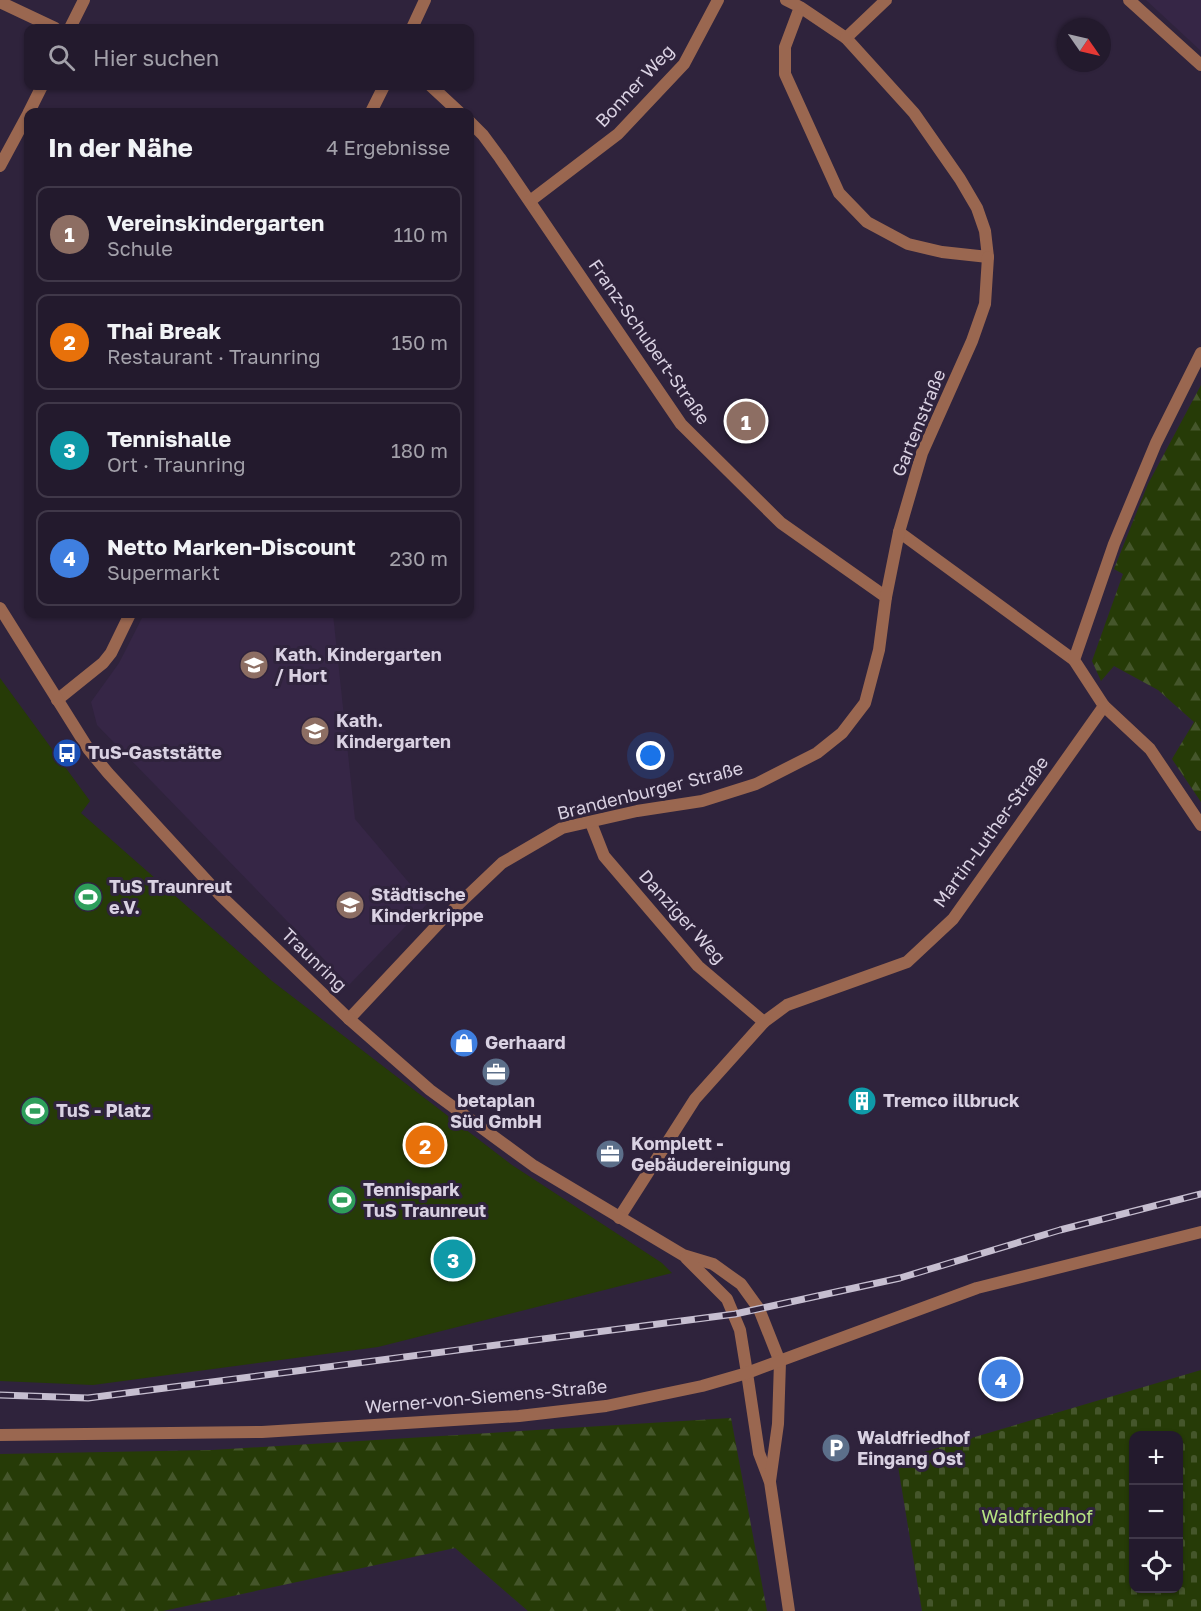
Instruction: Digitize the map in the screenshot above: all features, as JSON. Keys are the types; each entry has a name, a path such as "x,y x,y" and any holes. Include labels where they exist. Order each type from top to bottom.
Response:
{"street":[{"path":"72,24 84,0"},
{"path":"414,24 425,0"},
{"name":"Bonner Weg","path":"530,201 618,134 677,72 684,64 718,0"},
{"name":"Gartenstraße","path":"786,0 846,39 914,113 960,179 977,208 985,231 988,257 985,304 972,341 922,453 899,532"},
{"path":"846,39 886,0"},
{"path":"1129,0 1201,65"},
{"path":"0,2 47,24"},
{"path":"800,7 785,47 785,74 839,194 867,222 908,244 942,252 988,257"},
{"path":"31,108 40,90"},
{"path":"373,108 382,90"},
{"path":"435,90 455,108"},
{"path":"0,166 24,122"},
{"name":"Franz-Schubert-Straße","path":"474,126 501,158 681,424 780,523 886,597"},
{"path":"1074,660 1118,534 1156,443 1201,354"},
{"path":"899,532 1074,660 1104,706 1149,749 1201,825"},
{"name":"Brandenburger Straße","path":"349,1019 440,922 502,863 562,828 702,801 756,784 817,753 842,733 865,703 879,650 886,597 899,532"},
{"name":"Traunring","path":"0,608 89,750 220,895 349,1019 429,1090 534,1166 683,1255 713,1264 741,1284 759,1309 780,1362"},
{"path":"57,699 103,663 111,653 128,618"},
{"name":"Martin-Luther-Straße","path":"619,1218 695,1099 764,1022 787,1005 907,962 952,919 1104,706"},
{"name":"Danziger Weg","path":"591,823 603,856 698,966 764,1022"},
{"name":"Werner-von-Siemens-Straße","path":"0,1435 262,1432 519,1416 606,1406 702,1386 747,1373 977,1288 1201,1233"},
{"name":"Traunring","path":"683,1255 727,1299 740,1330 759,1453 770,1482"},
{"path":"780,1362 778,1424 770,1482 789,1611"}],"shaded area":[{"path":"1146,0 1201,0 1201,51"},
{"path":"142,618 333,618 355,819 427,904 349,985 97,725 91,702 119,663"}],"green space":[{"path":"1201,385 1201,802 1172,759 1194,722 1158,690 1114,666 1101,681 1092,661 1123,574 1114,569 1148,484"},
{"name":"Tennispark TuS Traunreut","path":"0,678 90,801 81,813 272,981 512,1165 662,1263 672,1273 378,1347 93,1385 0,1381"},
{"name":"Waldfriedhof","path":"1201,1370 1201,1611 922,1611 897,1460"},
{"path":"731,1418 767,1611 528,1611 455,1548 163,1611 0,1611 0,1454 212,1450"}],"railway":[{"path":"0,1395 88,1398 735,1314 900,1278 1060,1230 1201,1194"}],"place":[{"name":"Vereinskindergarten","path":"746,421"},
{"name":"Kath. Kindergarten / Hort","path":"254,665"},
{"name":"Kath. Kindergarten","path":"315,731"},
{"name":"TuS-Gaststätte","path":"67,753"},
{"name":"TuS Traunreut e.V.","path":"88,897"},
{"name":"Städtische Kinderkrippe","path":"350,905"},
{"name":"Gerhaard","path":"464,1043"},
{"name":"betaplan Süd GmbH","path":"496,1072"},
{"name":"Tremco illbruck","path":"862,1101"},
{"name":"TuS - Platz","path":"35,1111"},
{"name":"Thai Break","path":"425,1145"},
{"name":"Komplett - Gebäudereinigung","path":"610,1154"},
{"name":"Tennispark TuS Traunreut","path":"342,1200"},
{"name":"Tennishalle","path":"453,1259"},
{"name":"Netto Marken-Discount","path":"1001,1379"},
{"name":"Waldfriedhof Eingang Ost","path":"836,1448"}]}
